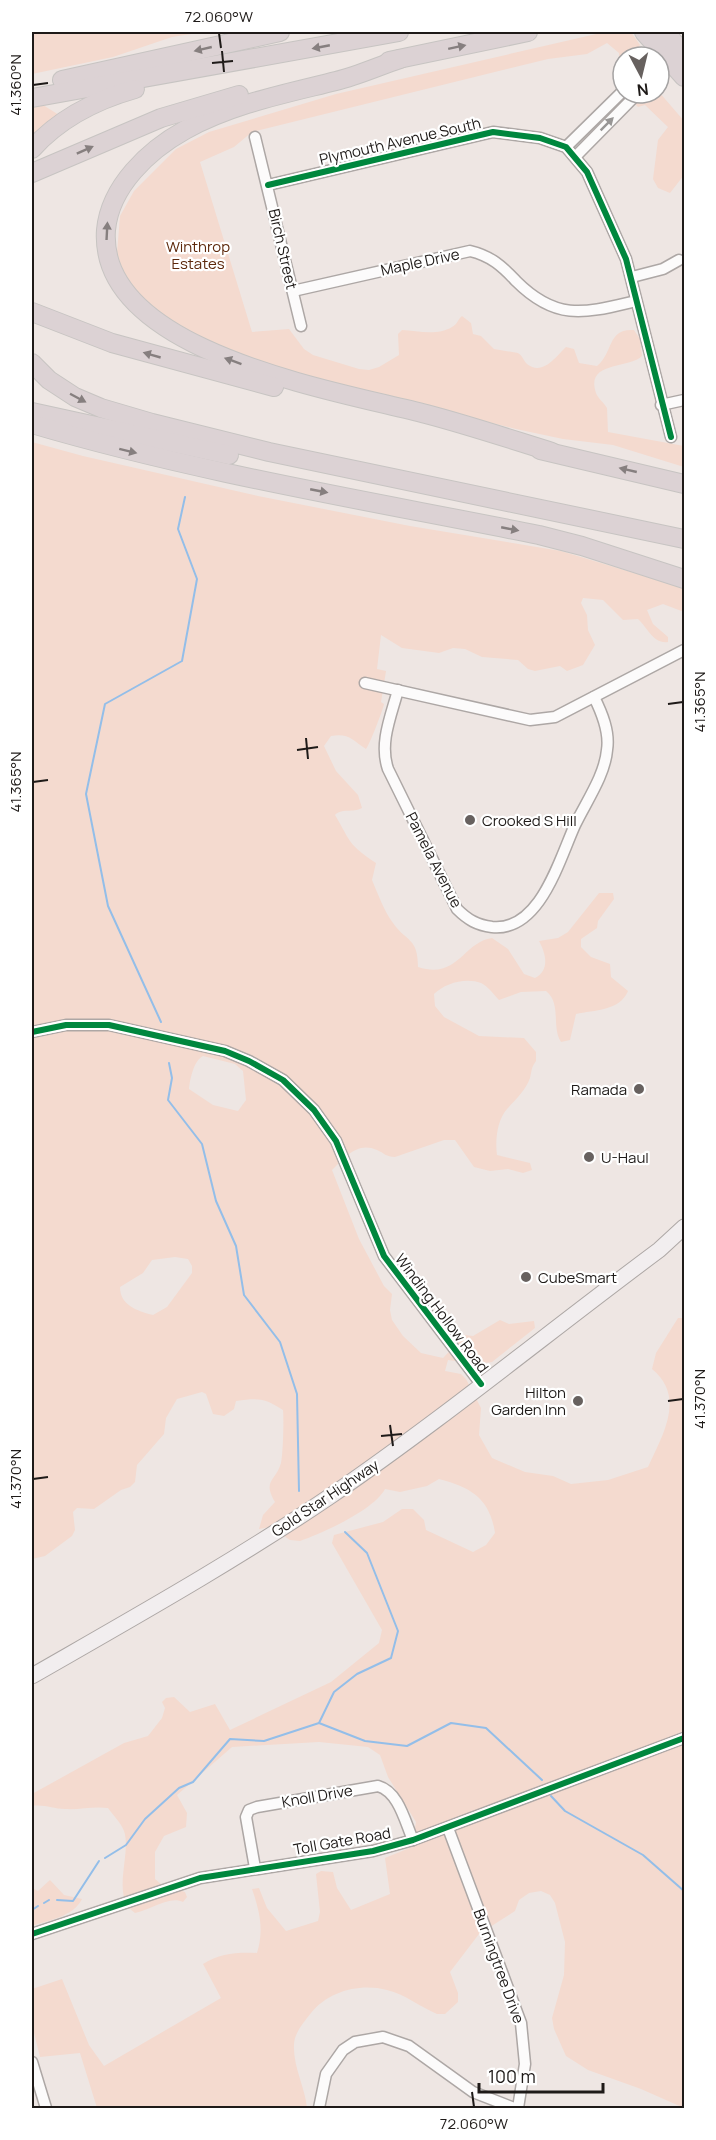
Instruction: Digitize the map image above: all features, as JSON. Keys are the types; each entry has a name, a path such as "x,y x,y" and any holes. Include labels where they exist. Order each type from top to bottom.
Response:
{"highway":[{"path":"32,87 280,32"},
{"path":"32,98 399,32"},
{"path":"32,173 130,130 192,107 528,32"},
{"path":"644,32 657,45"},
{"path":"32,149 58,125 87,108 123,93 259,59"},
{"path":"400,59 338,81 272,96 218,114 165,143 125,182 110,211 106,237 114,272 133,300 160,324 223,357 288,379 444,419 552,452"},
{"path":"671,59 684,77"},
{"path":"32,312 112,343 169,360 684,484"},
{"path":"32,363 49,380 84,401 162,426 269,452 684,539"},
{"path":"32,412 184,446 684,545"},
{"path":"32,424 168,460 540,535 684,579"}],"main road":[{"name":"Gold Star Highway","path":"32,1676 164,1601 291,1522 418,1434 659,1250 684,1227"}],"street":[{"path":"571,152 611,105"},
{"path":"571,152 624,105"},
{"name":"Plymouth Avenue South","path":"268,185 493,132 529,136 571,152"},
{"name":"Birch Street","path":"255,137 301,326"},
{"path":"571,152 595,188 632,277 671,437"},
{"name":"Maple Drive","path":"293,291 470,251 495,260 537,300 561,311 587,312 636,301"},
{"path":"632,277 663,269 679,260"},
{"path":"662,405 684,400"},
{"path":"365,683 530,720 555,717 684,650"},
{"name":"Pamela Avenue","path":"398,690 385,742 384,759 388,770 457,909 468,920 481,926 498,927 514,926 536,907 606,760 607,732 594,697"},
{"name":"Winding Hollow Road","path":"32,1032 66,1024 109,1025 225,1052 249,1061 283,1080 314,1110 336,1141 384,1256 481,1384"},
{"name":"Toll Gate Road","path":"32,1934 176,1884 255,1868 373,1851 413,1840 684,1738"},
{"name":"Knoll Drive","path":"255,1868 246,1817 249,1810 268,1805 378,1786 387,1788 393,1795 413,1840"},
{"name":"Burningtree Drive","path":"448,1828 521,2024 525,2064 516,2109"},
{"path":"318,2109 326,2074 342,2050 355,2042 383,2037 409,2046 472,2092 516,2109"},
{"path":"32,2062 46,2109"}],"green space":[{"path":"32,32 204,32 172,37 113,57 32,74"},
{"name":"Winthrop Estates","path":"605,32 631,32 640,45 611,46 607,43 587,54 548,59 252,132 234,147 200,162 252,332 289,329 304,349 313,355 369,370 399,355 398,334 402,330 427,332 446,330 454,326 462,316 471,323 473,334 481,336 494,349 518,353 527,364 539,368 549,363 566,347 574,349 579,363 597,366 619,333 634,330 640,339 642,356 602,371 594,383 597,395 607,408 608,432 684,446 684,467 613,445 563,439 516,429 301,375 200,341 152,310 123,278 117,253 120,216 134,191 176,149 209,132 336,94"},
{"path":"43,105 59,115 32,141 32,108"},
{"path":"645,105 670,105 684,121 684,175 670,193 658,188 653,179 658,140 668,127"},
{"path":"32,442 258,496 410,526 561,551 684,588 684,612 663,604 647,610 653,624 668,637 668,642 658,641 638,619 623,620 603,600 583,598 581,603 587,615 588,630 595,645 583,665 567,671 560,666 535,671 528,669 518,660 482,657 465,649 453,648 439,653 402,648 381,635 377,669 386,671 381,702 384,704 368,746 366,749 350,738 337,735 331,736 324,746 336,771 358,795 362,808 335,815 351,843 376,863 372,880 390,918 414,945 418,967 431,970 442,969 451,965 482,941 492,938 508,949 524,974 535,978 540,975 545,966 539,941 558,938 568,932 599,893 613,893 614,899 598,921 597,928 581,939 581,947 591,957 610,964 611,977 628,991 624,998 613,1006 576,1014 570,1040 561,1042 558,1036 554,1002 546,991 521,992 499,1000 484,984 462,981 450,984 434,994 435,1006 444,1017 479,1036 524,1038 536,1052 536,1061 528,1082 501,1119 496,1143 497,1155 530,1163 532,1170 523,1173 508,1169 490,1171 474,1167 455,1140 444,1140 395,1157 370,1148 357,1149 332,1170 359,1239 384,1286 392,1294 390,1310 392,1320 403,1336 421,1353 443,1358 465,1335 473,1336 500,1320 509,1324 534,1321 535,1328 492,1362 476,1364 448,1360 445,1371 461,1374 466,1379 481,1408 479,1435 492,1458 525,1472 553,1476 571,1484 608,1480 648,1467 665,1429 670,1404 668,1391 652,1369 656,1353 678,1318 684,1318 684,2108 641,2089 588,2070 566,2056 554,2029 552,2018 564,1975 565,1942 555,1903 550,1895 541,1891 529,1893 519,1900 515,1911 479,1934 450,1972 458,1993 458,2002 445,2014 437,2014 400,1994 377,1988 356,1988 336,1994 318,2005 303,2024 294,2041 295,2061 307,2108 97,2108 80,2053 40,2057 32,2025 32,1989 62,1979 89,2045 104,2066 221,1998 203,1964 229,1954 257,1953 260,1921 252,1889 259,1888 267,1908 286,1931 318,1921 320,1912 316,1874 321,1871 333,1872 337,1888 351,1910 390,1894 385,1858 412,1847 416,1822 388,1777 380,1755 368,1747 319,1742 232,1747 177,1795 187,1813 186,1827 164,1836 155,1852 155,1879 162,1885 185,1892 187,1897 183,1902 172,1900 135,1913 128,1906 124,1897 126,1840 124,1831 108,1808 61,1809 32,1806 32,1794 124,1743 148,1736 162,1718 165,1708 162,1702 166,1698 174,1697 190,1712 215,1704 230,1730 331,1682 379,1643 382,1630 332,1543 334,1535 383,1522 402,1509 413,1509 424,1520 426,1530 473,1552 486,1545 495,1533 489,1511 477,1496 461,1486 439,1479 427,1486 400,1492 385,1489 379,1497 359,1513 334,1527 300,1541 290,1540 270,1527 259,1529 263,1515 275,1502 271,1495 270,1485 281,1463 283,1410 266,1401 250,1399 236,1401 234,1409 224,1416 213,1414 206,1394 202,1392 177,1399 166,1418 164,1434 137,1465 135,1482 130,1487 121,1490 94,1509 77,1508 73,1512 75,1530 72,1536 45,1556 32,1559 34,1463 32,1459","holes":["203,1056 235,1064 243,1071 246,1100 238,1111 213,1105 189,1089 191,1075","175,1257 188,1259 192,1266 192,1273 167,1307 153,1315 126,1303 120,1287 143,1273 152,1260"]},
{"path":"50,1880 64,1895 82,1899 67,1914 32,1926 32,1888 38,1891"}],"waterway":[{"path":"161,1022 108,906 86,794 105,704 182,661 197,579 178,529 185,497"},
{"path":"169,1063 172,1078 168,1100 202,1144 216,1201 236,1246 244,1295 280,1342 297,1394 299,1491"},
{"path":"319,1723 334,1692 357,1674 391,1658 398,1631 367,1553 345,1532"},
{"path":"105,1858 126,1845 145,1819 179,1788 193,1782 230,1739 264,1741 319,1723 365,1741 407,1746 451,1723 486,1728 542,1780"},
{"path":"551,1796 565,1811 643,1855 684,1891"},
{"path":"57,1900 73,1901 99,1861"},
{"path":"44,1903 49,1900"},
{"path":"32,1910 38,1906"}],"cycle path":[{"path":"268,185 493,132 540,138 566,147 587,172 626,259 671,437"},
{"path":"32,1032 66,1025 109,1025 225,1051 283,1080 314,1110 336,1141 384,1256 481,1384"},
{"path":"32,1934 200,1878 373,1851 413,1840 684,1738"}],"place":[{"name":"Crooked S Hill","path":"470,820"},
{"name":"Ramada","path":"639,1089"},
{"name":"U-Haul","path":"589,1157"},
{"name":"CubeSmart","path":"526,1277"},
{"name":"Hilton Garden Inn","path":"578,1401"}]}
